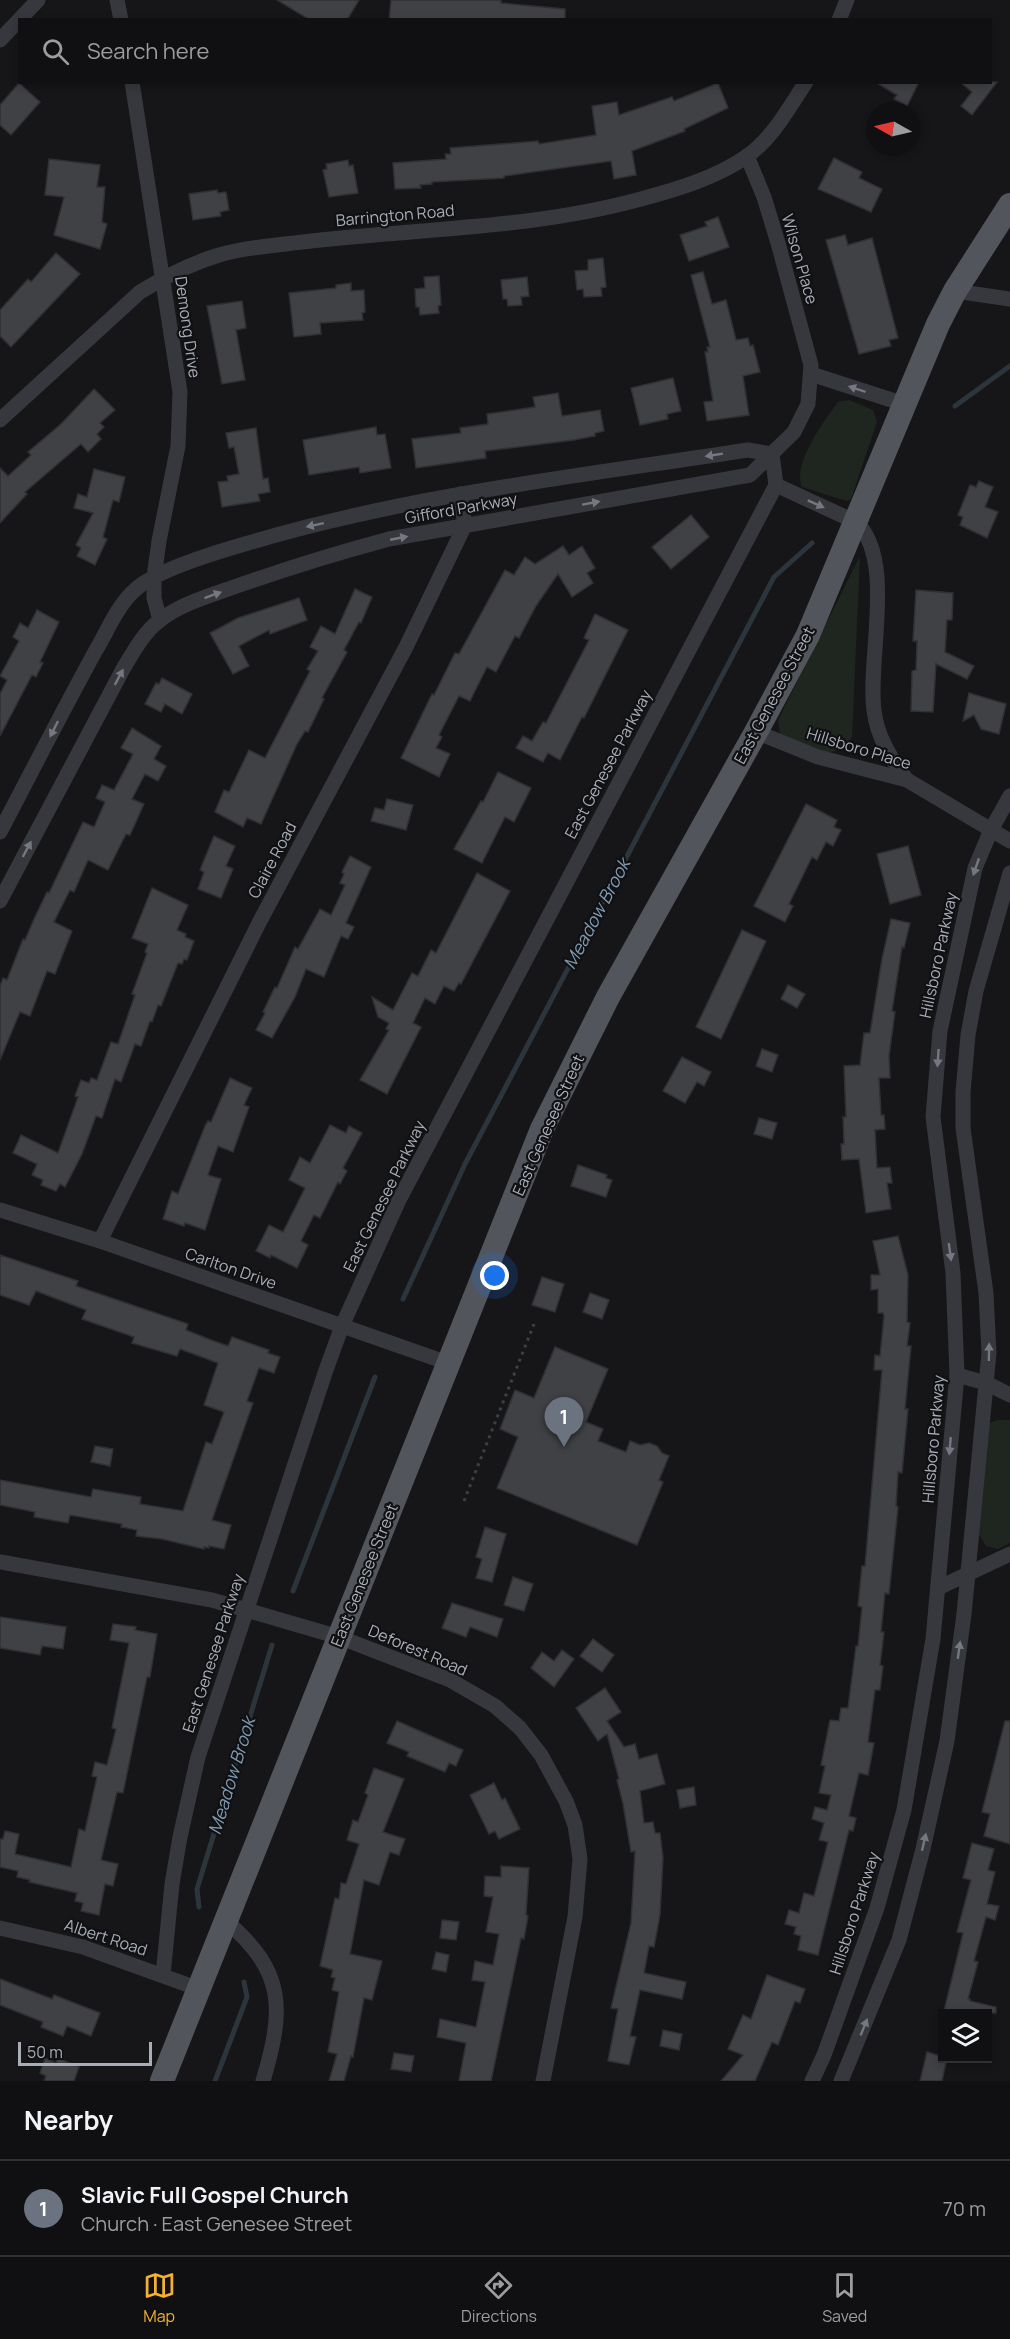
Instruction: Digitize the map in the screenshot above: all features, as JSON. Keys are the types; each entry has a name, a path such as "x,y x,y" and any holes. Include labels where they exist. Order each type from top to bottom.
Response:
{"main road":[{"name":"East Genesee Street","path":"162,2081 542,1129 608,997 808,634 938,324 955,291 1010,205"}],"street":[{"path":"21,18 38,0"},
{"path":"117,0 120,18"},
{"path":"839,18 847,0"},
{"path":"0,40 18,21"},
{"name":"Demong Drive","path":"132,84 180,392 178,435 154,577 154,598 160,620"},
{"name":"Barrington Road","path":"0,420 140,292 163,278 212,257 238,250 333,238 529,222 604,209 685,187 726,169 765,141 805,84"},
{"name":"Wilson Place","path":"747,156 764,197 778,243 811,365 811,374"},
{"path":"955,291 1010,299"},
{"path":"811,374 904,404"},
{"name":"Gifford Parkway","path":"160,620 203,598 342,551 389,539 750,475 794,432 808,404 811,374"},
{"name":"Gifford Parkway","path":"154,577 218,552 287,531 460,494 748,450 772,454"},
{"path":"772,454 776,485 856,522 865,531 875,553 877,609 873,708 877,727 890,757 907,780"},
{"name":"East Genesee Parkway","path":"162,1975 172,1884 198,1757 342,1326 399,1200 776,485"},
{"path":"460,494 465,525"},
{"name":"Claire Road","path":"100,1241 260,921 406,647 465,525"},
{"path":"0,832 72,692 124,601 136,588 154,577"},
{"path":"0,901 123,669 147,632 160,620"},
{"name":"Hillsboro Place","path":"756,732 818,757 907,780 1010,841"},
{"name":"Hillsboro Parkway","path":"812,2081 824,2055 877,1908 904,1810 933,1639 957,1375 953,1273 933,1117 940,1031 973,877 991,830 1010,796"},
{"path":"842,2080 899,1940 923,1849 947,1741 964,1614 989,1353 986,1293 963,1128 963,1092 968,1035 976,991 1010,873"},
{"name":"Carlton Drive","path":"0,1210 100,1241 448,1364"},
{"path":"957,1375 986,1383 1010,1395"},
{"path":"938,1588 1010,1554"},
{"name":"Deforest Road","path":"0,1563 212,1600 339,1636 450,1680 495,1706 520,1728 541,1755 566,1801 575,1825 580,1859 575,1917 543,2081"},
{"path":"226,1921 257,1951 274,1985 278,2005 270,2055 263,2081"},
{"name":"Albert Road","path":"0,1928 83,1947 199,1989"},
{"path":"824,2055 842,2080"}],"path":[{"path":"464,1501 534,1324"}],"shaded area":[{"path":"849,400 873,410 877,422 851,499 847,501 802,487 800,478 805,455 818,431 838,402"},
{"path":"860,556 852,737 845,746 837,751 818,751 780,734 778,720"},
{"path":"997,1420 1010,1420 1010,1543 998,1549 986,1546 978,1533 988,1424"}],"building":[{"path":"277,0 359,0 348,18 307,18"},
{"path":"391,0 501,0 501,3 565,9 565,18 389,18"},
{"path":"997,82 972,115 961,106 972,92 962,84"},
{"path":"18,84 40,102 11,135 0,125 0,105"},
{"path":"718,84 728,108 684,129 685,131 632,151 636,175 614,179 611,161 504,176 504,178 432,182 432,184 420,185 421,188 395,189 393,163 446,159 445,154 451,154 450,148 538,141 539,144 596,135 592,106 617,102 619,115 672,97 674,101"},
{"path":"878,84 918,84 909,102 900,102 894,99 897,95"},
{"path":"834,158 862,172 859,178 882,189 871,212 818,189"},
{"path":"49,159 100,165 97,187 105,187 102,222 107,224 100,249 54,235 64,197 45,195"},
{"path":"348,160 349,166 353,165 358,193 329,197 323,170 327,169 326,164"},
{"path":"217,190 218,193 226,192 229,210 220,212 221,216 193,220 189,194"},
{"path":"718,217 729,247 689,261 680,235 707,226 705,222"},
{"path":"845,235 848,245 872,238 898,338 889,340 891,346 859,354 826,240"},
{"path":"56,253 80,274 11,347 0,336 0,310 28,279 31,282"},
{"path":"603,258 606,287 601,288 602,296 584,297 583,289 577,290 575,271 588,270 588,260"},
{"path":"703,272 712,304 726,300 736,340 748,338 750,346 753,345 760,372 743,376 749,415 707,421 704,402 713,401 705,352 708,352 707,347 710,347 691,275"},
{"path":"439,276 441,305 438,306 439,313 420,315 419,307 416,307 415,289 425,288 424,277"},
{"path":"527,277 529,296 521,297 522,305 508,306 507,299 503,299 501,280"},
{"path":"351,283 351,291 364,290 363,320 320,323 321,334 294,337 289,293 336,288 336,285"},
{"path":"242,301 246,328 236,330 245,380 222,384 207,306"},
{"path":"673,378 681,411 667,414 668,419 640,425 631,388"},
{"path":"94,389 115,410 100,423 104,427 97,434 101,439 88,452 81,444 25,492 27,494 0,523 0,468 8,476 31,455 28,452 61,424"},
{"path":"558,393 562,416 600,410 604,431 595,433 595,436 574,440 485,451 486,458 416,468 412,439 461,433 460,428 488,424 487,414 535,407 533,397"},
{"path":"376,427 377,435 385,434 391,468 360,473 359,467 309,475 303,440"},
{"path":"256,428 263,479 268,478 270,492 258,494 260,501 222,507 218,482 228,481 227,476 239,474 234,447 229,448 226,433"},
{"path":"94,469 125,477 119,502 113,500 103,537 107,539 95,565 77,556 81,548 76,545 93,513 74,508 78,494 87,497"},
{"path":"979,481 993,487 985,507 998,512 987,538 960,525 963,517 958,515 970,485 976,487"},
{"path":"691,515 709,537 671,569 652,547"},
{"path":"563,546 569,555 582,546 595,568 587,573 593,583 572,597 558,574 536,606 519,638 515,636 496,672 487,667 470,701 459,696 439,735 442,737 436,748 450,754 439,777 401,758 432,694 434,695 455,653 459,654 505,570 514,575 525,557 535,564"},
{"path":"355,589 372,597 361,623 359,622 344,650 347,652 322,698 324,699 308,732 305,731 297,744 261,824 247,818 243,827 215,812 224,790 229,792 249,750 265,758 310,671 307,669 318,651 310,647 321,626 335,634"},
{"path":"916,590 953,593 952,620 947,620 945,652 974,666 967,679 936,664 933,712 911,711 912,671 916,670 917,641 913,641"},
{"path":"299,598 307,620 270,634 269,630 239,646 249,666 233,674 210,633 238,618"},
{"path":"37,610 59,622 40,662 43,663 36,677 32,675 0,736 0,694 7,680 0,676 19,641 13,637 20,623 28,628"},
{"path":"595,614 628,630 560,760 548,753 543,762 516,748 523,736 532,741 543,722 546,723 589,640 584,638"},
{"path":"162,678 192,694 182,714 165,704 161,712 145,704 156,683 159,684"},
{"path":"969,693 1006,704 999,734 981,729 974,715 963,721"},
{"path":"132,728 161,746 154,759 166,766 158,781 145,774 132,799 144,804 130,835 126,834 108,870 88,860 74,892 70,890 54,922 72,931 55,974 47,971 30,1016 20,1012 0,1060 0,986 3,978 7,980 23,939 25,940 83,822 94,827 105,802 96,798 102,785 114,790 133,754 121,748"},
{"path":"498,772 531,788 514,822 505,817 482,863 454,849 481,801 483,802"},
{"path":"387,799 413,805 406,830 371,821 375,808 384,810"},
{"path":"806,804 837,820 834,827 841,830 833,846 826,842 817,860 812,857 789,904 793,906 785,922 754,906"},
{"path":"214,836 235,846 226,866 233,869 221,898 198,889 204,872 200,870"},
{"path":"908,846 921,895 890,904 877,854"},
{"path":"350,856 371,867 346,923 354,927 348,939 341,936 324,977 306,969 295,997 272,1038 256,1030 265,1013 263,1012 275,987 277,988 295,947 298,949 320,909 331,915 345,885 340,883 344,874 342,872"},
{"path":"477,873 510,891 461,984 459,983 454,991 444,986 435,1004 425,998 413,1023 421,1027 387,1094 360,1080 389,1030 386,1029 389,1023 378,1017 372,997 393,1010 412,973 418,976 431,950 436,953"},
{"path":"152,888 188,905 177,930 194,941 187,960 184,959 182,964 178,963 161,1006 158,1005 152,1022 150,1021 141,1046 135,1044 121,1082 115,1079 102,1118 96,1116 82,1154 65,1187 60,1184 56,1191 41,1185 43,1180 32,1175 37,1164 13,1153 21,1135 58,1153 78,1097 75,1096 81,1080 89,1083 91,1078 97,1080 111,1042 118,1044 135,995 132,994 147,953 145,952 148,944 132,938"},
{"path":"891,919 910,923 904,948 902,947 892,1011 895,1012 889,1056 890,1078 879,1078 881,1115 884,1115 885,1129 875,1130 877,1168 890,1167 892,1183 887,1183 891,1209 866,1213 859,1159 842,1160 843,1117 846,1117 844,1066 860,1065 864,1033 870,1033"},
{"path":"742,930 766,941 721,1039 696,1027"},
{"path":"788,985 805,994 797,1008 781,999"},
{"path":"762,1049 778,1055 772,1072 756,1066"},
{"path":"682,1057 711,1072 704,1086 697,1082 685,1103 663,1091"},
{"path":"230,1078 252,1088 244,1105 249,1107 233,1152 218,1146 208,1175 221,1179 205,1230 163,1219 172,1191 178,1194 205,1126 208,1121 211,1122"},
{"path":"759,1118 777,1123 772,1139 754,1134"},
{"path":"330,1125 346,1133 349,1126 362,1133 343,1168 347,1171 340,1184 338,1182 320,1218 314,1215 301,1241 308,1245 297,1268 271,1255 270,1258 256,1251 269,1225 283,1232 305,1188 289,1180 300,1157 310,1163"},
{"path":"578,1165 607,1175 606,1178 612,1180 606,1197 571,1186"},
{"path":"898,1236 908,1275 907,1322 910,1323 907,1346 911,1346 902,1473 898,1472 896,1506 898,1507 889,1594 885,1593 881,1632 884,1632 880,1665 883,1666 880,1690 875,1690 868,1742 874,1743 868,1775 859,1773 849,1816 856,1818 853,1831 849,1830 818,1955 798,1950 801,1936 794,1934 796,1927 785,1924 789,1910 799,1913 804,1893 814,1896 828,1842 819,1840 824,1823 812,1819 815,1807 827,1810 831,1795 819,1793 825,1766 821,1765 830,1720 839,1721 841,1708 848,1708 856,1646 858,1646 862,1607 858,1606 862,1566 865,1566 882,1370 874,1370 875,1355 880,1356 884,1316 883,1313 878,1313 878,1289 871,1290 871,1275 880,1275 873,1241"},
{"path":"0,1255 78,1281 76,1286 188,1324 186,1330 211,1340 228,1346 232,1337 269,1350 268,1353 280,1357 274,1373 259,1368 247,1401 253,1403 212,1520 231,1525 224,1549 209,1546 204,1549 162,1539 136,1536 137,1530 121,1527 122,1524 70,1515 68,1523 34,1517 35,1512 0,1505 0,1480 91,1497 93,1489 141,1497 140,1504 183,1511 206,1442 212,1444 224,1412 204,1405 218,1363 180,1349 177,1356 132,1343 134,1337 82,1319 86,1310 36,1291 29,1305 0,1295"},
{"path":"542,1277 564,1284 555,1312 532,1305"},
{"path":"590,1293 609,1300 602,1319 583,1312"},
{"path":"555,1347 608,1369 586,1422 603,1429 598,1441 626,1452 630,1441 640,1445 649,1443 657,1446 662,1453 669,1456 659,1480 663,1482 637,1545 497,1488 518,1437 500,1429 515,1390 534,1398"},
{"path":"95,1446 113,1449 110,1466 91,1462"},
{"path":"485,1527 506,1534 492,1582 476,1578 482,1559 476,1557"},
{"path":"513,1577 533,1584 524,1611 504,1605"},
{"path":"452,1603 503,1619 497,1637 470,1627 466,1637 442,1628"},
{"path":"0,1617 66,1627 63,1649 42,1646 40,1655 0,1648"},
{"path":"113,1624 136,1627 135,1630 157,1634 150,1677 147,1677 123,1793 117,1792 101,1860 118,1864 113,1886 105,1884 99,1915 81,1911 83,1903 75,1901 77,1893 29,1882 30,1880 17,1877 18,1871 0,1867 0,1839 3,1839 5,1831 19,1834 15,1854 71,1867 79,1829 85,1831 97,1777 92,1776 95,1762 107,1765 116,1729 112,1728 129,1643 110,1640"},
{"path":"593,1639 614,1655 602,1672 580,1656"},
{"path":"562,1650 574,1659 554,1687 531,1668 542,1652 554,1661"},
{"path":"605,1688 621,1712 607,1721 624,1747 635,1744 639,1759 657,1754 665,1784 640,1791 644,1823 653,1822 655,1833 660,1833 663,1858 660,1915 654,1947 649,1946 644,1973 686,1982 682,1999 640,1990 630,2036 636,2037 629,2065 608,2061 618,2009 611,2008 631,1923 635,1851 631,1852 617,1780 619,1779 607,1734 598,1741 576,1708"},
{"path":"397,1721 463,1750 456,1766 449,1763 445,1772 407,1756 409,1752 387,1743"},
{"path":"1005,1721 1010,1721 1010,1844 984,1836 990,1814 982,1812"},
{"path":"374,1768 404,1779 383,1832 405,1839 399,1855 390,1852 379,1885 364,1880 350,1954 382,1961 372,2000 364,1998 353,2057 351,2056 344,2081 329,2081 337,2054 328,2052 339,1992 332,1990 335,1978 331,1977 333,1970 320,1966 335,1898 339,1899 341,1883 346,1884 359,1844 347,1840 353,1820 358,1822 368,1795 365,1793"},
{"path":"494,1783 502,1800 505,1798 520,1829 499,1839 495,1831 489,1834 470,1795"},
{"path":"694,1787 696,1805 680,1808 677,1790"},
{"path":"972,1843 994,1849 988,1870 995,1872 987,1904 999,1906 995,1920 986,1917 974,1961 978,1962 968,1999 996,2007 996,2013 992,2013 992,2009 944,2009 963,1933 957,1932 971,1880 963,1878"},
{"path":"501,1866 529,1868 526,1915 528,1916 524,1939 521,1938 491,2081 459,2081 466,2043 437,2037 440,2019 476,2027 485,1982 472,1980 475,1961 493,1965 499,1934 486,1932 493,1897 484,1896 485,1876 501,1877"},
{"path":"442,1920 459,1922 456,1940 440,1938"},
{"path":"436,1952 449,1955 446,1972 432,1969"},
{"path":"767,1975 805,1989 800,2003 795,2001 778,2045 772,2042 755,2081 721,2081 743,2055 728,2049 743,2015 751,2019"},
{"path":"0,1979 52,1999 54,1995 100,2013 91,2036 67,2026 63,2036 41,2027 43,2022 0,2005"},
{"path":"663,2030 682,2034 679,2050 660,2046"},
{"path":"927,2052 938,2055 938,2063 946,2063 942,2081 920,2081"},
{"path":"394,2053 414,2056 411,2072 391,2069"},
{"path":"45,2058 56,2063 58,2058 79,2067 74,2081 44,2081 46,2076 40,2073"}],"waterway":[{"name":"Meadow Brook","path":"955,406 1010,366"},
{"name":"Meadow Brook","path":"403,1299 465,1164 774,577 812,543"},
{"name":"Meadow Brook","path":"293,1591 375,1377"},
{"name":"Meadow Brook","path":"199,1907 197,1889 272,1645"},
{"name":"Meadow Brook","path":"215,2081 247,1997 244,1982"}],"place":[{"name":"Slavic Full Gospel Church","path":"564,1447"}]}
